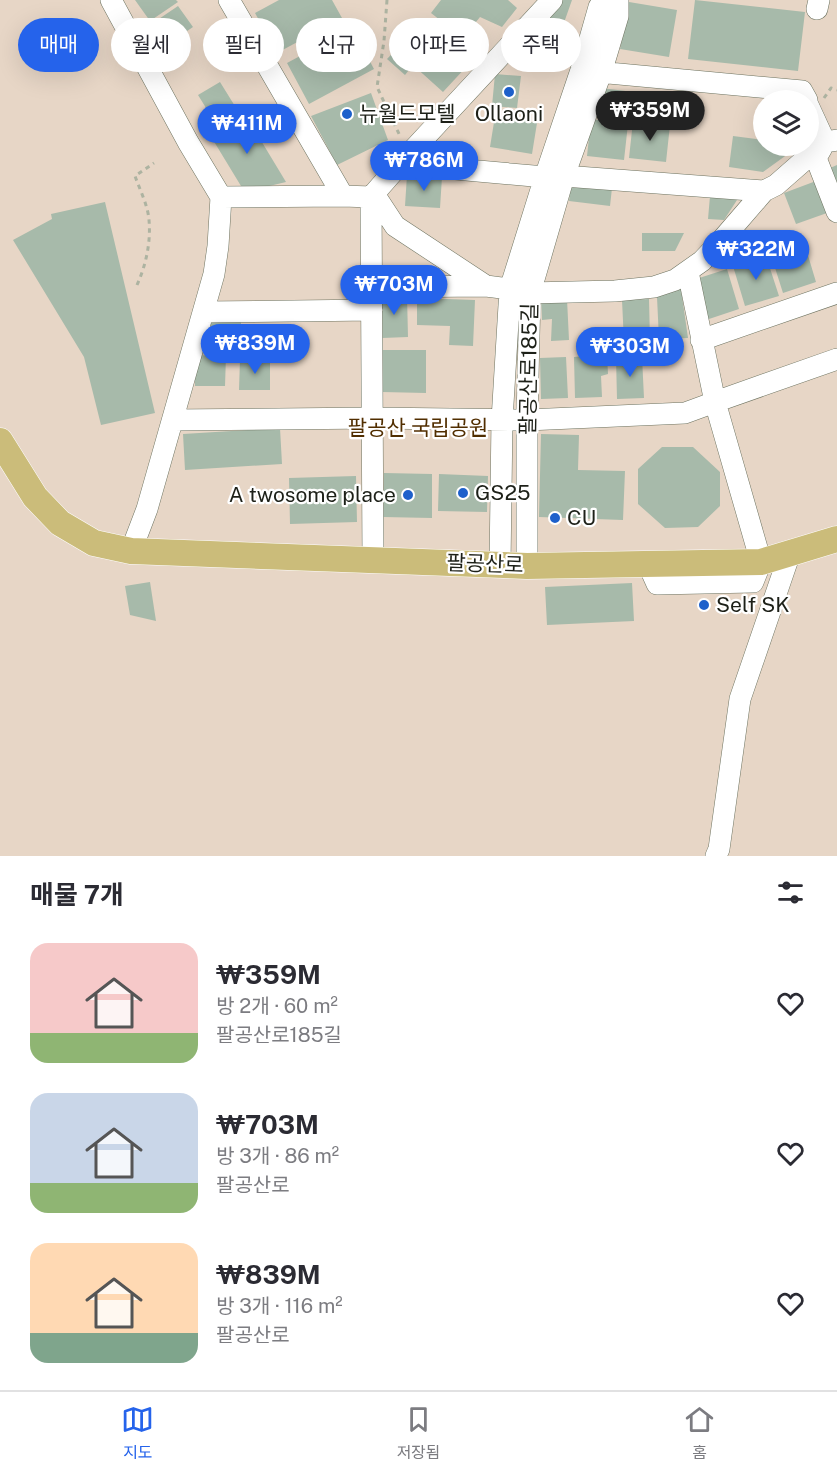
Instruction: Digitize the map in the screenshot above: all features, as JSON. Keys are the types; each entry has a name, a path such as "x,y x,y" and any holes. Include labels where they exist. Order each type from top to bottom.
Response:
{"main road":[{"name":"팔공산로","path":"0,441 34,497 60,523 94,543 131,551 527,566 648,564 761,562 837,539"}],"street":[{"path":"111,0 188,142 221,197 214,274 147,509 131,551"},
{"path":"229,0 343,196"},
{"path":"373,560 373,196 404,159 552,0"},
{"name":"팔공산로185길","path":"591,72 599,7 604,0"},
{"name":"팔공산로185길","path":"500,565 502,420 520,291 554,176 591,72 618,15 618,0"},
{"path":"591,72 753,92"},
{"path":"819,121 831,141"},
{"path":"372,287 486,286 520,291 615,291 654,287 675,280 702,261 764,191 776,185 831,141"},
{"path":"831,141 816,158 837,212"},
{"path":"404,159 554,176 764,191"},
{"path":"221,197 373,196"},
{"path":"373,196 395,226 486,286"},
{"path":"688,272 715,402 761,562"},
{"name":"팔공산로185길","path":"520,291 527,420 527,566"},
{"path":"701,340 837,293"},
{"path":"204,312 372,310"},
{"path":"173,420 373,418 527,420 685,414 837,359"},
{"path":"716,856 719,849 740,699 790,553"}],"path":[{"path":"387,0 377,87 404,159"},
{"path":"137,285 145,266 149,242 149,219 135,176 154,163"}],"green space":[{"name":"팔공산 국립공원","path":"0,0 837,0 837,856 0,856"}],"building":[{"path":"135,0 176,0 178,2 154,18 148,18"},
{"path":"279,0 332,0 342,18 296,18 296,43 284,49 284,18 258,18 255,13"},
{"path":"441,0 508,0 517,8 509,18 501,18 501,27 489,21 489,18 437,18 431,13"},
{"path":"558,0 572,0 566,18 544,18"},
{"path":"695,0 805,12 798,71 688,59"},
{"path":"629,2 677,10 669,57 620,49"},
{"path":"178,6 187,18 160,18"},
{"path":"296,58 296,72 368,72 309,104 287,63"},
{"path":"421,72 462,72 443,92"},
{"path":"495,74 521,76 517,108 492,106"},
{"path":"220,82 238,111 216,124 198,95"},
{"path":"601,88 642,93 640,110 599,106"},
{"path":"371,93 388,140 337,165 311,116"},
{"path":"245,114 286,182 265,187 241,186 210,135"},
{"path":"495,116 537,123 532,154 490,147"},
{"path":"591,119 628,124 624,160 587,156"},
{"path":"633,121 670,125 666,162 629,158"},
{"path":"733,136 753,139 753,156 785,156 763,172 729,167"},
{"path":"837,165 837,183 830,168"},
{"path":"407,175 442,177 440,208 405,206"},
{"path":"816,181 827,213 796,224 784,193"},
{"path":"571,184 612,188 610,206 569,201"},
{"path":"710,196 739,197 724,220 708,219"},
{"path":"105,202 155,413 101,425 84,357 13,240 52,219 51,214"},
{"path":"642,233 684,233 675,251 642,251"},
{"path":"804,242 816,282 783,293 770,252"},
{"path":"766,256 779,296 745,306 733,266"},
{"path":"727,269 739,309 706,320 693,280"},
{"path":"681,289 688,338 659,339 657,297"},
{"path":"407,295 408,337 382,338 381,296"},
{"path":"417,298 475,300 473,346 449,345 450,326 417,325"},
{"path":"541,299 567,299 569,340 551,341 552,319 542,320"},
{"path":"649,299 650,341 624,342 622,300"},
{"path":"211,319 241,320 241,350 211,350"},
{"path":"382,350 426,350 426,393 382,392"},
{"path":"607,354 608,374 601,376 602,397 575,398 574,357"},
{"path":"195,355 226,356 225,386 195,386"},
{"path":"566,357 568,398 541,399 540,358"},
{"path":"642,357 644,398 617,399 616,358"},
{"path":"240,359 270,360 270,390 239,390"},
{"path":"280,428 282,464 185,470 183,434"},
{"path":"541,434 579,435 578,470 625,471 623,520 539,517"},
{"path":"662,447 693,447 720,472 720,506 698,527 665,528 638,504 638,469"},
{"name":"A twosome place","path":"384,473 432,474 432,518 383,517"},
{"name":"GS25","path":"439,474 488,476 487,512 438,511"},
{"path":"356,476 357,522 290,524 289,478"},
{"path":"150,582 156,621 130,615 125,586"},
{"path":"632,583 634,621 547,625 545,587"}],"place":[{"name":"Ollaoni","path":"509,92"},
{"name":"뉴월드모텔","path":"347,114"},
{"name":"GS25","path":"463,493"},
{"name":"A twosome place","path":"408,495"},
{"name":"CU","path":"555,518"},
{"name":"Self SK","path":"704,605"}]}
